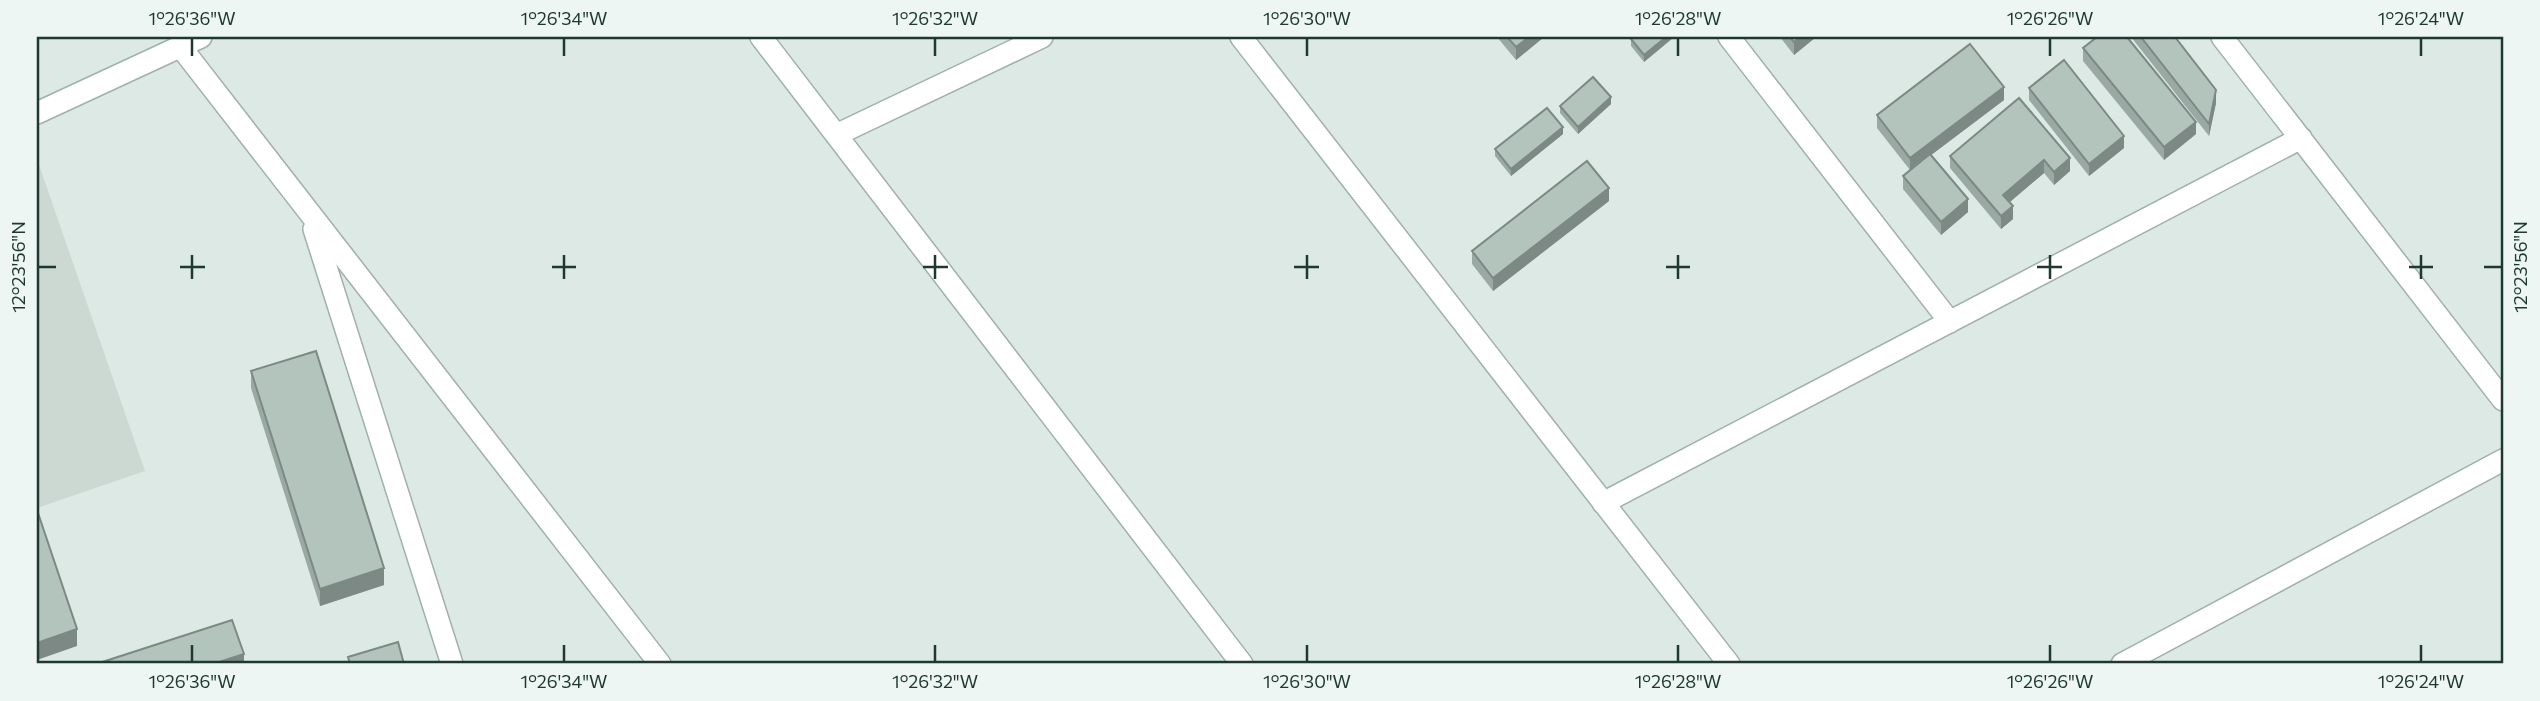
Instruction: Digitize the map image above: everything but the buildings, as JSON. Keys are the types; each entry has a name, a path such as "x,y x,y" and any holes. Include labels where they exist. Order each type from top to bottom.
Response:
{"street":[{"path":"37,113 201,37"},
{"path":"761,37 1242,664"},
{"path":"836,135 1042,37"},
{"path":"1241,37 1729,664"},
{"path":"1729,37 1950,322"},
{"path":"2222,37 2503,400"},
{"path":"180,46 660,664"},
{"path":"1603,503 2301,138"},
{"path":"310,214 452,664"},
{"path":"2122,664 2503,460"}],"shaded area":[{"path":"37,159 145,471 37,508"}]}
